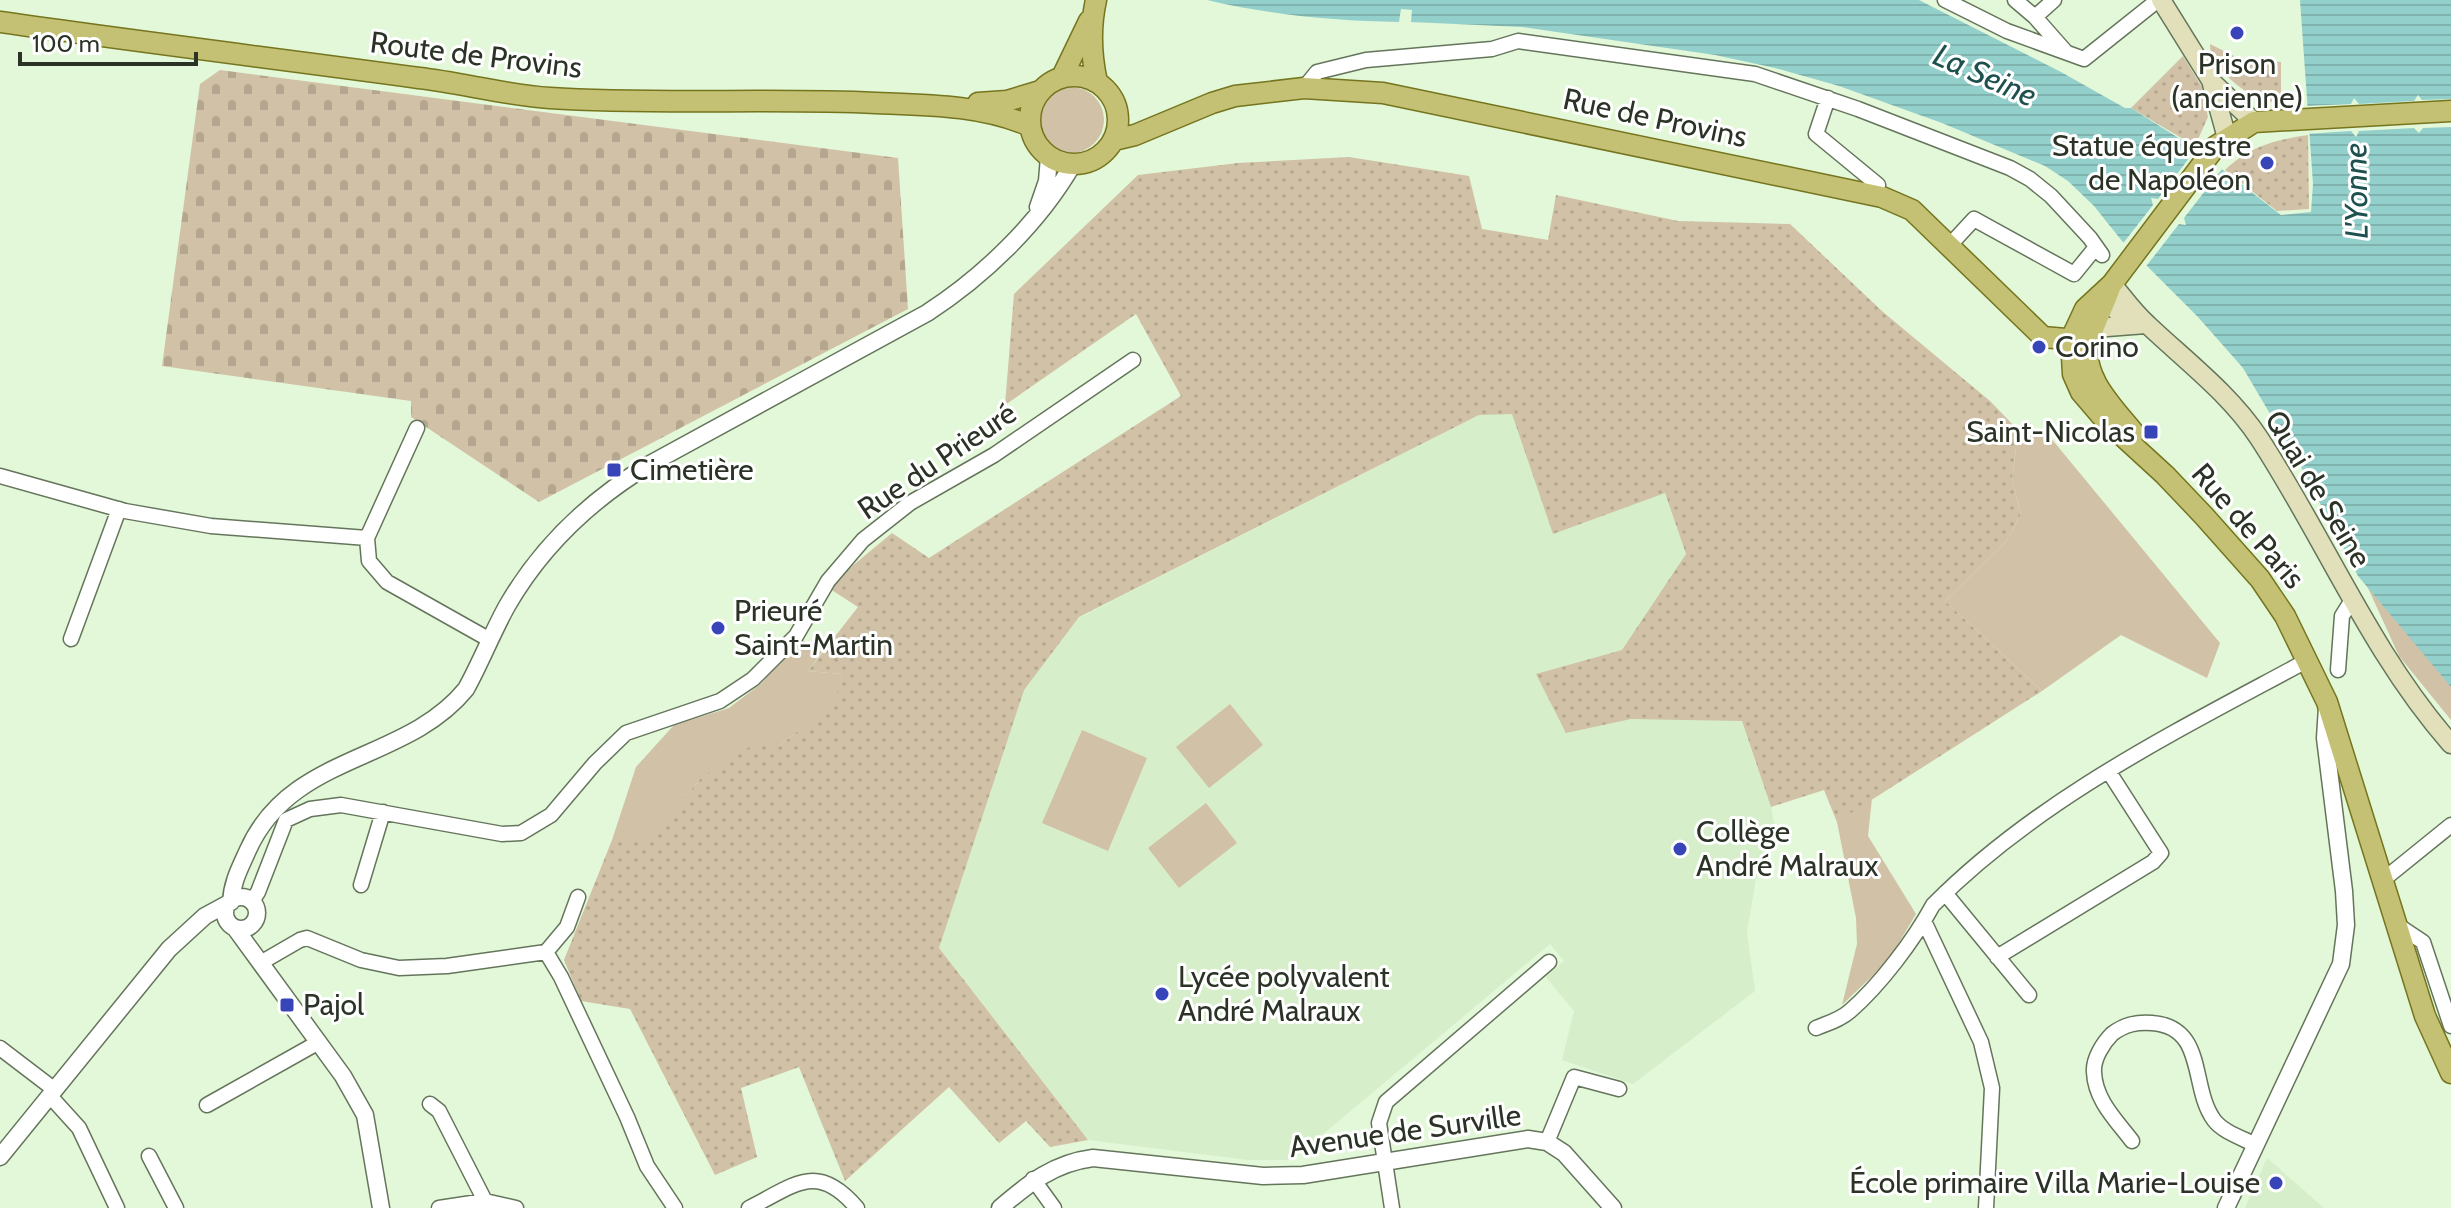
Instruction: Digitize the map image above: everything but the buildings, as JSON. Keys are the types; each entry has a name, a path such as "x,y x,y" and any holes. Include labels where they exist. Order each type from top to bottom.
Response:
{"main road":[{"path":"2160,0 2212,82 2254,122"},
{"path":"1062,77 1094,7"},
{"path":"1094,7 1092,57 1097,82"},
{"name":"Route de Provins","path":"0,22 214,53 421,78 547,98 828,101 948,106"},
{"path":"948,106 1007,101 1040,91 1062,77 1080,76 1097,82 1106,90 1117,110 1118,125 1114,140 1097,158 1073,164 1049,157 1040,148 1030,126 1034,101 1040,91"},
{"path":"2212,82 2227,138"},
{"name":"Rue de Provins","path":"1114,140 1135,135 1235,96 1304,88 1383,93 1876,196 1912,210 2043,337 2085,336"},
{"path":"948,106 1006,116 1030,126"},
{"path":"1117,110 1135,122 1160,124"},
{"path":"2140,324 2085,336 2085,309 2105,293 2208,158 2227,138 2254,122 2451,111"},
{"name":"Quai de Seine","path":"2105,293 2186,358 2258,436 2396,674 2451,744"},
{"name":"Rue de Paris","path":"2085,336 2070,360 2081,392 2105,420 2165,475 2260,579 2285,616 2308,660 2327,702 2360,802 2425,1016 2451,1073"}],"street":[{"path":"1945,0 2007,31 2084,59 2160,0"},
{"path":"2015,0 2067,53"},
{"path":"2035,17 2054,0"},
{"path":"1304,88 1317,72 1366,60 1492,49 1518,41 1755,74 1828,98 2010,168 2051,196 2099,251 2074,274 1974,219 1950,245"},
{"path":"1828,98 1816,134 1878,185 1876,196"},
{"path":"1032,219 1047,181 1049,157"},
{"path":"240,901 240,865 255,833 270,813 305,784 328,770 425,726 443,714 466,689 520,585 580,515 613,488 708,430 927,313 966,287 1032,219 1062,184 1073,164"},
{"name":"Rue du Prieuré","path":"383,812 502,834 521,833 551,815 595,763 626,733 720,701 753,679 796,636 828,581 863,540 910,503 994,455 1133,360"},
{"path":"417,428 367,538 369,561 387,582 490,640"},
{"path":"0,476 119,509 211,526 367,538"},
{"path":"71,639 119,509"},
{"path":"2338,670 2342,616 2352,600"},
{"path":"1816,1028 1850,1011 1883,975 1933,905 2038,816 2063,798 2308,660"},
{"path":"2226,1208 2341,964 2346,925 2325,738 2327,702"},
{"path":"1997,957 2153,862 2161,853 2109,772"},
{"path":"2333,805 2360,802"},
{"path":"2337,832 2348,813 2360,802"},
{"path":"0,1157 169,949 212,911 258,892 286,820 310,809 341,805 383,812 361,885"},
{"path":"2383,880 2451,825"},
{"path":"1945,893 2029,995"},
{"path":"259,957 307,938 361,960 399,968 447,966 546,952 567,927 578,897"},
{"path":"240,901 226,912 343,1076 365,1115 377,1207"},
{"path":"195,925 210,921 238,925 257,912 240,901"},
{"path":"1924,921 1981,1042 1992,1088 1986,1208"},
{"path":"2399,926 2423,942 2451,1026"},
{"path":"546,952 561,977 647,1166 675,1208"},
{"path":"1392,1208 1379,1123 1386,1102 1549,962"},
{"path":"2132,1141 2098,1096 2093,1069 2101,1047 2111,1035 2126,1025 2139,1022 2166,1024 2181,1035 2195,1056 2207,1108 2215,1121 2222,1128 2256,1145"},
{"path":"207,1105 319,1042"},
{"path":"0,1048 52,1093 79,1128 117,1208"},
{"path":"1547,1142 1574,1077 1619,1089"},
{"path":"430,1104 439,1111 485,1201"},
{"name":"Avenue de Surville","path":"1000,1208 1033,1179 1072,1161 1093,1158 1263,1176 1303,1175 1528,1139 1547,1142 1564,1153 1613,1208"},
{"path":"149,1156 176,1208"},
{"path":"1033,1179 1054,1208"},
{"path":"749,1208 803,1181 823,1181 843,1192 857,1208"},
{"path":"446,1207 485,1201 516,1208"}],"shaded area":[{"path":"1511,413 1641,432 1665,493 1771,807 1777,839 1756,878 1747,933 1755,991 1633,1084 1562,1060 1574,1011 1546,977 1564,961 1550,944 1292,1160 1248,1160 1088,1140 939,948 1020,648 1479,415"},
{"name":"École primaire Villa Marie-Louise","path":"2267,1158 2324,1208 2245,1208"}],"green space":[{"path":"2210,44 2238,58 2281,62 2281,104 2250,94 2235,83 2211,60"},
{"path":"2183,56 2202,87 2208,117 2195,146 2131,108"},
{"path":"220,70 898,158 908,309 539,502 411,417 411,401 162,366 200,84"},
{"path":"1071,87 1094,97 1104,120 1094,143 1071,153 1048,143 1038,120 1048,97"},
{"path":"2308,135 2309,209 2277,211 2225,170 2264,145"},
{"path":"1349,157 1469,176 1482,229 1548,240 1556,195 1678,221 1790,224 1883,312 1990,401 2018,430 2012,481 2021,514 2006,542 1945,601 2042,691 1837,822 1824,790 1771,807 1742,721 1631,719 1566,733 1536,674 1622,650 1686,554 1665,493 1553,534 1512,414 1479,415 1079,617 1024,690 939,948 1088,1140 1050,1147 1026,1121 999,1143 949,1087 845,1181 799,1067 741,1088 757,1157 715,1175 630,1009 581,1001 564,960 612,840 650,840 701,778 765,737 778,747 835,702 842,674 808,671 858,607 827,587 892,533 929,558 1181,396 1136,314 1005,405 1014,294 1138,175 1238,163"},
{"path":"2018,430 2050,437 2220,643 2207,678 2121,635 2042,691 1945,601 2006,542 2021,514 2012,481"},
{"path":"2363,577 2451,679 2451,720 2399,656"},
{"path":"796,636 822,652 808,671 842,674 836,702 778,747 701,778 650,841 612,840 636,767 674,725 729,708 762,683"},
{"path":"1230,704 1263,745 1209,788 1176,747"},
{"path":"1082,730 1147,758 1108,851 1042,823"},
{"path":"1872,798 1868,836 1916,914 1888,961 1842,1005 1857,944 1856,918 1837,822"},
{"path":"1206,803 1237,843 1179,888 1148,848"}],"water":[{"path":"1207,0 1919,0 2125,108 2131,108 2196,149 2281,215 2311,212 2313,184 2300,0 2451,0 2451,687 2358,576 2299,463 2243,368 2198,317 2122,241 2094,206 2068,181 2045,166 1942,123 1839,86 1715,55 1522,27 1411,22 1412,10 1401,9 1399,22 1351,20 1279,13"}],"pier":[{"path":"2418,95 2422,100 2451,99 2451,127 2423,128 2419,133 2414,128 2359,131 2356,137 2351,131 2305,134 2303,106 2351,104 2354,98 2359,104 2414,101"},
{"path":"2196,149 2222,169 2184,218 2186,225 2179,224 2144,269 2121,246 2153,205 2151,198 2158,199"}],"place":[{"name":"Prison (ancienne)","path":"2237,33"},
{"name":"Statue équestre de Napoléon","path":"2267,163"},
{"name":"Corino","path":"2039,347"},
{"name":"Saint-Nicolas","path":"2151,432"},
{"name":"Cimetière","path":"614,470"},
{"name":"Prieuré Saint-Martin","path":"718,628"},
{"name":"Collège André Malraux","path":"1680,849"},
{"name":"Lycée polyvalent André Malraux","path":"1162,994"},
{"name":"Pajol","path":"287,1005"},
{"name":"École primaire Villa Marie-Louise","path":"2276,1183"}],"water label":[{"name":"La Seine","path":"1985,75"},
{"name":"L'Yonne","path":"2356,191"}]}
